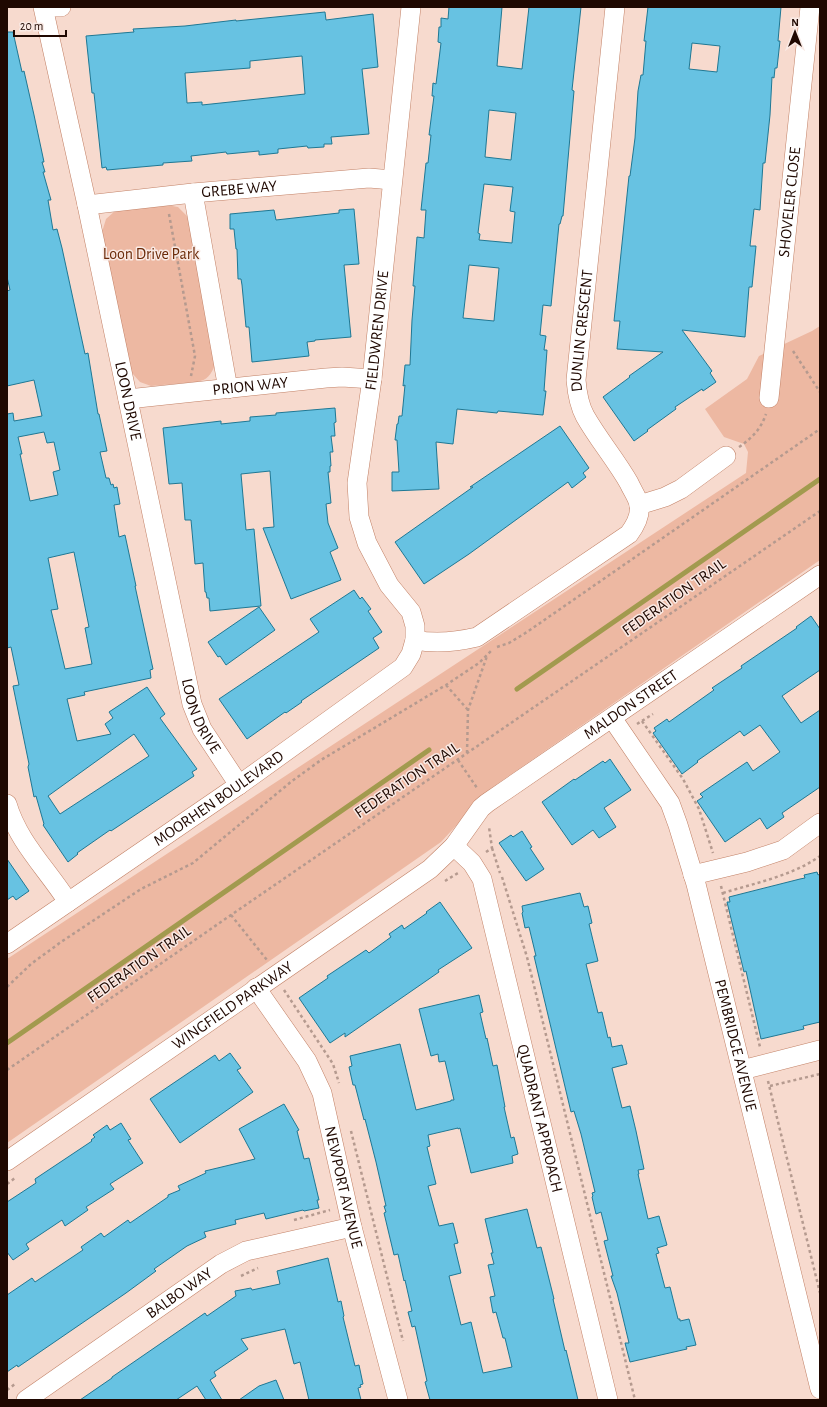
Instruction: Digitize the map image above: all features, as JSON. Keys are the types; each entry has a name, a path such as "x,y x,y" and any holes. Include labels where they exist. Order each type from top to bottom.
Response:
{"street":[{"name":"LOON DRIVE","path":"43,7 87,205 192,704 202,729 239,784"},
{"path":"52,7 61,7"},
{"name":"FIELDWREN DRIVE","path":"411,7 372,379 357,483 358,517 367,542 389,585 411,612 415,626 415,640"},
{"name":"DUNLIN CRESCENT","path":"615,7 576,380 580,404 584,415 625,476 639,505"},
{"name":"SHOVELER CLOSE","path":"769,398 810,7"},
{"name":"GREBE WAY","path":"87,205 193,193 369,178 392,180"},
{"path":"193,193 228,389"},
{"name":"PRION WAY","path":"128,399 326,378 342,377 372,379"},
{"path":"415,640 430,643 462,641 477,637 629,534 637,521 639,505 665,497 681,489 726,456"},
{"name":"MALDON STREET","path":"454,846 481,808 487,803 820,575"},
{"name":"MOORHEN BOULEVARD","path":"7,944 239,784 403,667 411,654 415,640"},
{"name":"PEMBRIDGE AVENUE","path":"612,718 670,803 693,875 820,1389"},
{"path":"7,804 20,837 68,902"},
{"path":"693,875 747,862 784,850 820,823"},
{"name":"WINGFIELD PARKWAY","path":"7,1161 262,996 278,974 430,869 454,846"},
{"name":"QUADRANT APPROACH","path":"454,846 472,863 482,880 608,1400"},
{"name":"NEWPORT AVENUE","path":"262,996 308,1061 322,1093 352,1227 398,1400"},
{"path":"742,1070 820,1050"},
{"name":"BALBO WAY","path":"26,1400 221,1264 246,1251 352,1227"}],"path":[{"path":"169,213 194,351 194,361 190,379 191,393"},
{"path":"775,344 789,347 820,392"},
{"path":"726,456 744,444 756,433 761,426 769,398"},
{"path":"7,986 32,964 61,942 141,889 192,863 292,781 321,760 446,685 479,663 497,647 509,643 527,632 820,429"},
{"name":"FEDERATION TRAIL","path":"7,1070 820,511"},
{"path":"467,754 468,710 488,654"},
{"path":"446,685 468,710"},
{"path":"642,721 683,779 699,809 714,855"},
{"path":"458,760 487,803"},
{"path":"492,848 528,957 635,1400"},
{"path":"723,893 788,873 820,856"},
{"path":"445,882 458,873 460,876"},
{"path":"231,915 278,974"},
{"path":"262,996 292,988"},
{"path":"770,1086 820,1074"},
{"path":"240,1276 260,1267"}],"green space":[{"name":"Loon Drive Park","path":"167,205 178,207 188,217 215,365 212,372 208,376 197,382 151,386 140,382 132,373 102,232 106,219 115,211"},
{"path":"820,326 820,560 490,789 441,842 7,1143 7,959 746,473 748,452 744,444 724,437 705,409 747,379 759,356"}],"building":[{"path":"449,7 502,7 497,66 522,69 529,7 581,7 572,90 574,91 563,216 559,224 551,306 543,305 540,335 546,336 544,350 547,350 544,391 546,391 543,415 498,411 497,413 457,409 453,444 436,442 439,489 392,491 392,472 399,472 397,440 395,440 399,416 402,416 405,365 410,365 415,286 413,286 417,237 424,238 426,210 421,210 426,163 428,163 431,135 429,135 434,96 432,96 433,83 436,84 441,43 438,42 439,27 441,27 441,18 448,19","holes":["489,110 516,113 511,160 485,157","484,184 513,187 510,211 515,212 512,243 479,240 480,234 478,233","469,265 499,268 494,321 463,318"]},
{"path":"648,7 781,7 778,41 780,41 777,68 775,68 774,78 772,77 770,115 765,163 763,163 760,210 754,209 750,246 756,246 752,287 749,287 745,337 682,330 712,371 710,373 716,382 703,391 702,389 675,407 676,409 634,441 603,397 663,352 617,349 620,321 614,321 629,176 635,138 638,91 641,75 643,75 646,41 644,41","holes":["692,43 720,46 717,72 689,69"]},
{"path":"325,12 326,20 373,14 378,67 362,69 369,134 331,137 332,144 324,144 324,147 308,148 307,146 278,149 278,153 259,155 259,151 227,154 226,152 191,156 192,161 163,163 163,165 107,170 106,167 102,168 86,36 134,32 133,29","holes":["302,56 305,94 202,105 202,102 187,103 185,73 250,68 250,61"]},
{"path":"7,32 13,32 22,72 24,71 44,162 42,162 45,172 43,172 51,200 48,200 53,230 57,229 85,354 88,353 98,414 107,451 100,452 106,478 109,478 111,485 113,484 114,488 117,487 120,504 114,505 119,537 125,535 153,669 150,670 151,678 84,692 85,695 67,699 77,741 111,734 105,724 113,718 109,712 147,687 165,714 160,718 197,769 192,772 194,776 111,831 110,830 77,853 78,854 68,862 43,825 44,824 36,796 34,797 28,767 29,764 13,686 19,685 11,647 7,648 7,414 13,413 14,421 42,416 34,380 7,386 7,291 10,290 7,277","holes":["44,432 47,443 54,442 60,470 53,472 58,495 30,501 18,437","74,552 89,627 85,628 92,664 65,669 51,610 58,609 48,558","134,734 149,756 60,814 48,796"]},
{"path":"354,209 359,264 344,265 351,337 307,342 309,356 252,362 249,327 246,327 241,279 238,279 237,249 234,229 230,229 230,214 274,210 276,220 339,213 339,210"},
{"path":"335,408 335,436 331,436 333,452 330,452 331,466 330,472 328,472 331,503 326,504 328,523 338,548 330,552 341,580 291,599 263,528 274,527 270,471 241,474 246,530 254,529 261,606 210,611 209,598 207,598 205,592 203,563 195,564 191,520 185,520 182,483 169,484 163,428 221,421 221,424 250,421 250,417 276,415 276,413"},
{"path":"560,426 589,468 583,473 586,477 572,488 568,482 469,554 424,584 395,542 473,487 470,487"},
{"path":"354,590 360,599 362,597 371,609 368,611 382,632 373,638 379,648 247,739 219,699 319,632 310,619"},
{"path":"259,607 275,630 226,665 220,656 218,657 208,642"},
{"path":"811,616 820,629 820,670 782,696 801,723 820,710 820,787 782,813 784,817 767,829 760,818 725,842 697,801 703,797 700,794 747,762 753,771 780,752 760,725 744,736 740,731 697,761 698,762 682,774 653,733 656,731 654,728 667,719 669,722 714,690 712,688 742,668 741,666 797,628 796,627"},
{"path":"610,759 631,790 604,808 616,827 599,838 593,830 572,845 542,802 574,779 575,780 603,761 605,763"},
{"path":"522,831 532,847 530,848 544,869 526,881 499,843 511,835 513,837"},
{"path":"7,859 29,891 16,900 13,896 7,900"},
{"path":"817,872 818,875 820,874 820,1022 803,1026 804,1029 761,1039 746,971 744,972 727,902 730,902 729,897 805,878 804,875"},
{"path":"580,893 584,907 588,906 592,923 589,924 598,961 586,964 598,1013 602,1012 608,1038 610,1037 612,1047 622,1045 627,1064 612,1068 622,1108 630,1106 636,1131 644,1169 638,1170 638,1174 648,1219 659,1216 667,1245 657,1248 659,1253 656,1254 665,1288 670,1287 678,1319 680,1319 680,1321 689,1319 696,1345 686,1347 687,1349 630,1362 625,1343 629,1343 617,1293 611,1276 613,1276 604,1241 608,1240 601,1212 596,1214 592,1197 592,1193 595,1192 581,1134 574,1111 571,1112 534,956 536,956 529,927 525,928 522,913 522,906"},
{"path":"440,902 472,948 438,970 439,972 345,1037 345,1033 330,1043 299,998 328,978 327,976 366,950 369,953 391,937 389,934 402,925 404,929"},
{"path":"479,995 483,1012 480,1013 486,1039 487,1038 493,1066 497,1065 511,1138 514,1137 518,1154 512,1156 513,1163 471,1173 460,1128 428,1135 430,1146 427,1147 436,1184 428,1186 439,1226 453,1223 458,1243 454,1244 461,1273 449,1276 461,1325 471,1322 483,1373 512,1367 505,1338 503,1338 496,1312 493,1313 490,1297 495,1296 488,1265 494,1264 485,1219 527,1209 537,1248 541,1247 578,1400 430,1400 425,1382 427,1381 415,1326 412,1327 408,1312 412,1311 405,1280 404,1281 398,1254 394,1255 384,1213 386,1212 384,1206 386,1206 376,1162 355,1085 353,1085 349,1067 352,1066 350,1056 400,1044 416,1110 454,1100 445,1061 439,1062 438,1054 431,1056 419,1009"},
{"path":"230,1053 241,1068 237,1070 253,1092 180,1143 150,1099 215,1055 219,1061"},
{"path":"284,1104 299,1130 297,1131 304,1159 309,1158 319,1200 317,1200 319,1208 303,1210 266,1219 264,1213 235,1220 236,1224 204,1232 206,1237 187,1246 154,1269 156,1271 126,1293 18,1367 17,1365 7,1372 7,1295 32,1278 35,1282 83,1250 81,1247 101,1233 104,1237 128,1220 130,1223 168,1197 168,1195 180,1190 178,1186 206,1173 205,1171 255,1159 239,1129"},
{"path":"121,1123 131,1139 128,1140 143,1163 110,1184 114,1189 86,1207 88,1210 65,1226 62,1220 26,1244 29,1249 13,1260 7,1252 7,1202 36,1183 35,1179 92,1141 91,1140 95,1137 93,1135 107,1125 110,1130"},
{"path":"328,1258 338,1302 341,1301 343,1317 355,1366 359,1365 363,1384 358,1388 361,1400 309,1400 300,1362 294,1364 285,1329 241,1339 248,1349 214,1372 216,1376 210,1380 222,1400 206,1400 197,1386 176,1400 80,1400 205,1313 207,1316 236,1296 235,1291 251,1288 252,1290 280,1284 277,1271"},
{"path":"276,1380 284,1400 239,1400 259,1386"}],"waterway":[{"path":"517,689 820,479"},
{"path":"7,1043 429,750"}]}
